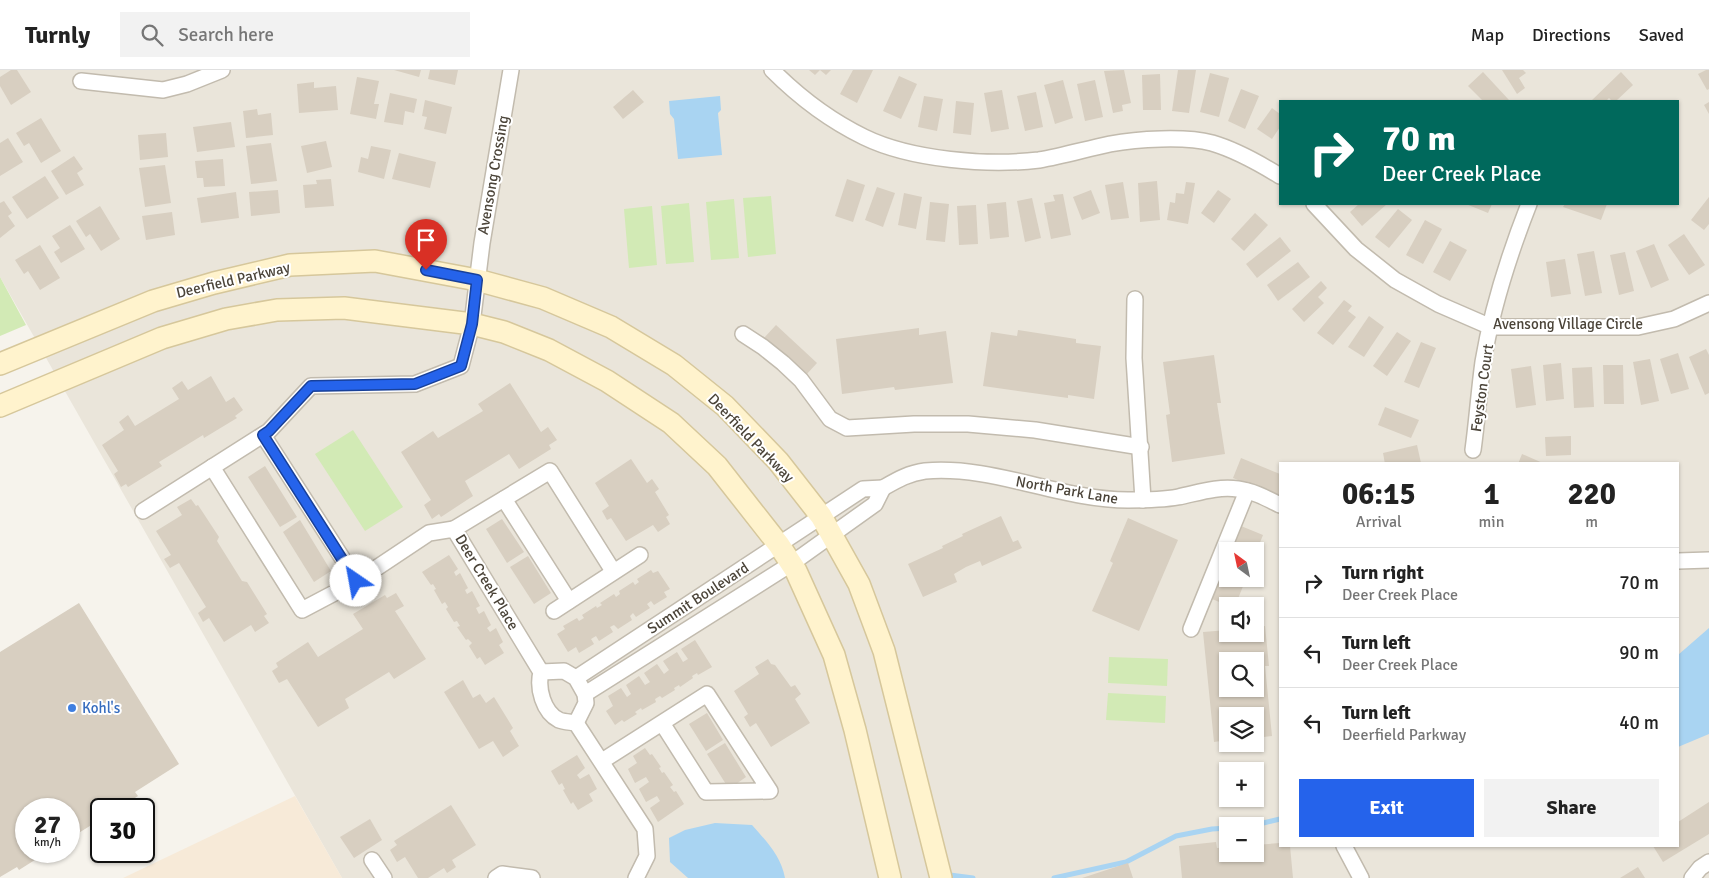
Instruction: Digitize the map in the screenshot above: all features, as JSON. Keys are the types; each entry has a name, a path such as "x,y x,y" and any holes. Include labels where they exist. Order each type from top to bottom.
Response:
{"main road":[{"name":"Deerfield Parkway","path":"0,364 153,301 214,283 290,265 376,261 477,280 543,298 611,327 674,365 725,406 778,461 821,516 859,584 884,651 941,878"},
{"path":"0,406 162,338 226,318 277,310 344,308 472,324 504,332 549,350 607,381 671,422 717,466 779,545 815,610 834,655 855,730 890,878"}],"street":[{"path":"81,81 163,90 187,84 222,70"},
{"name":"Avensong Crossing","path":"477,280 511,70"},
{"path":"772,70 803,98 844,126 866,138 914,153 963,161 1013,162 1062,156 1120,143 1186,140 1210,142 1237,152 1279,175"},
{"name":"Avensong Village Circle","path":"1315,205 1356,249 1395,280 1438,304 1490,326 1638,327 1674,319 1709,303"},
{"name":"Feyston Court","path":"1473,450 1483,363 1490,326 1513,245 1529,205"},
{"path":"142,511 269,431 311,386 415,384 461,366 472,324 477,280"},
{"path":"1135,300 1134,358 1143,500"},
{"path":"743,334 764,347 783,363 800,380 830,419 846,428 914,424 968,424 1035,430 1140,447"},
{"path":"263,435 356,581"},
{"name":"Deer Creek Place","path":"212,467 302,610 356,581 430,533 454,529 541,672"},
{"path":"454,529 550,471 613,571"},
{"name":"North Park Lane","path":"821,516 863,489 883,488 904,476 925,472 974,473 1103,499 1143,500 1178,497 1212,488 1237,488 1261,495 1279,504"},
{"name":"North Park Lane","path":"832,535 875,504 883,488"},
{"path":"1191,629 1247,491"},
{"path":"504,499 569,601"},
{"name":"Summit Boulevard","path":"576,678 821,516"},
{"name":"Summit Boulevard","path":"585,694 791,564 832,535"},
{"path":"554,611 640,555"},
{"path":"1679,561 1709,560"},
{"path":"576,723 586,704 585,694 576,678 564,671 541,672 539,680 540,694 550,712 559,720 576,723 645,829 647,856 636,878"},
{"path":"602,761 707,694 770,791 706,792 662,723"},
{"path":"1345,847 1361,878"},
{"path":"372,860 384,878"},
{"path":"1692,878 1700,868 1709,862"},
{"path":"496,878 502,874 532,878"}],"shaded area":[{"path":"0,70 1709,70 1709,878 342,878 0,277"},
{"path":"295,796 342,878 123,878"}],"green space":[{"path":"771,196 776,254 748,257 743,198"},
{"path":"734,199 739,258 711,260 706,202"},
{"path":"689,203 694,262 666,264 661,206"},
{"path":"652,206 657,265 629,268 624,209"},
{"path":"0,277 26,325 0,336"},
{"path":"353,430 403,507 365,531 315,454"},
{"path":"1109,657 1168,659 1167,686 1108,683"},
{"path":"1108,693 1166,696 1165,723 1106,720"}],"water":[{"path":"720,96 721,110 718,113 722,155 678,159 674,119 670,114 669,101"},
{"path":"1709,628 1709,734 1679,747 1679,654"},
{"path":"715,823 752,825 768,843 780,863 785,878 688,878 670,862 669,838 685,830"}],"building":[{"path":"11,70 17,70 31,92 11,105 0,86 0,77"},
{"path":"394,70 421,70 419,77"},
{"path":"430,70 458,70 455,85 428,79"},
{"path":"809,70 820,70 815,75"},
{"path":"820,70 831,70 826,75"},
{"path":"853,70 873,70 857,103 840,94"},
{"path":"1124,70 1131,103 1122,105 1123,111 1113,113 1104,71"},
{"path":"1178,70 1196,70 1189,113 1172,111"},
{"path":"1502,70 1523,70 1526,73 1519,78 1525,88 1517,94"},
{"path":"1709,70 1709,89 1707,90 1698,74"},
{"path":"1483,72 1509,100 1482,100 1468,86"},
{"path":"1621,72 1633,85 1617,100 1609,98 1607,100 1592,100"},
{"path":"1210,73 1229,78 1219,117 1200,112"},
{"path":"1160,74 1161,110 1143,110 1142,75"},
{"path":"899,76 917,84 901,119 883,111"},
{"path":"357,77 379,81 374,104 379,104 376,119 350,114"},
{"path":"1063,80 1073,118 1055,124 1044,85"},
{"path":"1095,80 1103,117 1085,121 1077,84"},
{"path":"314,82 314,88 336,86 338,110 299,113 297,84"},
{"path":"1241,89 1259,96 1245,129 1228,121"},
{"path":"633,90 644,102 623,119 613,107"},
{"path":"1002,90 1009,129 991,132 984,93"},
{"path":"1036,92 1043,127 1025,131 1017,96"},
{"path":"390,93 417,99 414,113 405,111 403,125 384,122"},
{"path":"924,96 943,99 937,131 918,127"},
{"path":"425,100 452,107 446,134 424,129 427,117 422,116"},
{"path":"956,101 974,103 971,135 953,133"},
{"path":"1709,102 1709,114 1704,105"},
{"path":"1272,108 1279,113 1279,128 1272,139 1257,129"},
{"path":"257,109 258,115 271,113 273,135 246,138 243,111"},
{"path":"41,118 61,151 41,163 29,143 24,146 16,133"},
{"path":"231,122 235,147 197,152 193,127"},
{"path":"166,133 168,157 140,160 138,135"},
{"path":"8,138 23,162 0,176 0,143"},
{"path":"326,141 332,167 307,173 301,146"},
{"path":"271,143 277,181 251,184 246,146"},
{"path":"371,146 391,150 384,179 358,172 361,157 368,159"},
{"path":"399,153 436,162 430,188 392,179"},
{"path":"74,156 83,169 77,173 84,185 66,195 51,171"},
{"path":"223,159 225,186 204,187 203,178 197,178 195,161"},
{"path":"165,165 171,203 145,207 139,168"},
{"path":"45,176 59,198 27,219 12,197"},
{"path":"331,179 334,206 305,208 303,185 317,184 316,180"},
{"path":"847,179 865,185 853,222 835,216"},
{"path":"1157,181 1160,220 1140,222 1138,183"},
{"path":"1123,182 1129,218 1111,220 1105,185"},
{"path":"1186,182 1195,183 1188,224 1167,220 1170,202 1175,203 1176,193 1184,194"},
{"path":"877,187 895,193 883,227 865,220"},
{"path":"278,190 280,213 251,216 249,192"},
{"path":"1091,190 1100,213 1082,220 1073,197"},
{"path":"1218,190 1231,199 1214,223 1201,213"},
{"path":"236,192 239,218 201,223 197,198"},
{"path":"904,193 922,197 916,229 898,225"},
{"path":"1063,194 1071,235 1051,239 1044,203 1055,201 1053,195"},
{"path":"1709,197 1709,224 1704,230 1691,220"},
{"path":"1032,198 1041,238 1025,242 1017,201"},
{"path":"4,201 12,213 8,216 15,226 0,238 0,203"},
{"path":"930,202 949,204 945,242 926,240"},
{"path":"1006,202 1009,237 990,239 987,204"},
{"path":"976,205 978,244 959,245 957,206"},
{"path":"1358,205 1386,205 1362,226 1350,212"},
{"path":"1468,205 1492,205 1488,213"},
{"path":"1564,205 1607,205 1601,220 1563,207"},
{"path":"100,206 120,239 101,251 90,234 86,237 76,221"},
{"path":"1398,209 1412,220 1389,248 1375,237"},
{"path":"172,212 175,235 146,240 142,216"},
{"path":"1255,213 1268,225 1244,251 1231,239"},
{"path":"1425,220 1442,229 1423,264 1406,255"},
{"path":"70,225 85,249 61,263 54,252 60,248 52,236"},
{"path":"1684,234 1705,265 1689,275 1668,245"},
{"path":"1280,237 1291,251 1257,278 1246,264"},
{"path":"1450,241 1467,250 1450,281 1433,272"},
{"path":"1654,244 1669,280 1651,288 1636,251"},
{"path":"40,245 60,278 40,290 28,271 24,274 15,260"},
{"path":"1594,251 1602,293 1585,296 1577,254"},
{"path":"1625,252 1634,291 1619,295 1610,255"},
{"path":"1565,259 1571,294 1551,297 1546,262"},
{"path":"1298,262 1310,277 1278,301 1267,285"},
{"path":"1321,281 1327,288 1318,297 1324,303 1304,322 1292,309"},
{"path":"1344,300 1352,306 1348,311 1356,317 1333,345 1317,333"},
{"path":"1369,316 1384,327 1364,357 1348,347"},
{"path":"776,325 817,363 805,376 764,338"},
{"path":"919,328 919,335 946,331 953,383 895,390 894,387 842,394 836,339"},
{"path":"1018,330 1076,339 1076,343 1101,346 1094,399 1068,395 1068,398 983,386 991,332 1017,336"},
{"path":"1397,332 1411,341 1387,376 1373,366"},
{"path":"1421,342 1436,348 1419,388 1404,382"},
{"path":"1706,349 1709,355 1709,393 1705,395 1689,357"},
{"path":"1678,353 1689,389 1671,394 1660,359"},
{"path":"1214,355 1221,403 1217,403 1225,454 1172,462 1166,415 1170,414 1163,362"},
{"path":"1650,359 1659,401 1641,405 1633,362"},
{"path":"1561,363 1564,399 1546,401 1543,365"},
{"path":"1603,365 1623,365 1624,404 1604,404"},
{"path":"1531,366 1536,405 1516,408 1511,369"},
{"path":"1592,367 1594,407 1574,408 1572,368"},
{"path":"211,376 226,402 234,397 243,410 235,416 237,418 204,438 203,435 159,462 162,466 128,487 126,484 121,487 114,474 118,471 102,445 124,430 119,422 128,415 135,426 179,399 172,388 182,381 188,390"},
{"path":"510,383 541,432 548,427 557,440 549,445 551,449 519,469 509,454 465,481 473,496 441,517 439,514 432,519 424,505 431,500 401,452 433,431 438,438 483,411 478,404"},
{"path":"1385,407 1419,420 1411,438 1378,425"},
{"path":"1571,436 1571,455 1546,456 1545,437"},
{"path":"1417,445 1421,462 1385,462 1383,453"},
{"path":"1522,454 1540,462 1519,462"},
{"path":"1241,458 1279,474 1279,497 1233,478"},
{"path":"631,459 647,483 652,479 659,489 655,492 669,515 666,517 670,524 658,532 653,525 626,541 611,518 607,520 602,511 609,506 595,483"},
{"path":"265,466 297,517 280,527 248,477"},
{"path":"191,499 196,506 198,505 219,537 217,541 242,581 247,582 267,614 264,616 269,623 255,632 251,625 224,642 209,618 203,622 198,613 206,607 179,563 170,568 164,559 171,555 156,531 182,515 177,507"},
{"path":"1001,516 1013,542 1018,540 1022,548 982,566 980,561 966,567 954,574 957,582 923,597 908,564 943,548 942,546 963,536 962,534"},
{"path":"1128,518 1178,540 1139,631 1092,611 1113,563 1110,561"},
{"path":"502,519 524,552 507,563 486,529"},
{"path":"300,520 331,571 314,582 283,532"},
{"path":"1241,526 1263,535 1260,542 1235,542"},
{"path":"449,555 458,569 454,572 456,576 460,573 468,588 465,590 467,594 472,591 480,606 476,608 479,614 484,611 491,625 487,628 490,632 496,628 503,642 499,645 504,653 485,665 480,657 477,659 469,646 472,643 468,639 466,640 457,627 460,626 457,621 454,622 446,609 448,607 445,602 442,604 434,590 436,589 433,584 431,585 422,572"},
{"path":"528,556 551,593 534,604 510,567"},
{"path":"651,570 653,573 658,571 670,589 664,592 667,597 654,605 651,601 647,604 650,608 636,617 633,613 630,616 632,620 618,629 614,625 610,627 613,632 599,641 596,636 591,639 594,644 579,653 576,647 568,652 557,634 565,629 563,626 577,618 579,621 584,618 582,615 596,606 597,608 602,605 600,603 614,594 616,597 620,594 619,591 633,582 635,585 639,582 637,579"},
{"path":"1219,581 1219,588 1242,588 1239,597 1219,597 1219,602 1212,599"},
{"path":"396,593 404,606 395,611 426,659 394,679 389,672 345,699 349,708 318,727 287,679 279,683 272,671 278,667 276,663 308,642 318,657 363,629 353,614 385,595 387,598"},
{"name":"Kohl's","path":"79,603 179,764 135,792 138,796 135,798 90,798 90,826 80,832 80,798 15,798 15,863 30,863 19,870 17,867 0,877 0,652"},
{"path":"1265,626 1269,666 1265,666 1272,736 1264,737 1264,707 1219,707 1219,741 1214,742 1203,632 1219,631 1219,642 1264,642"},
{"path":"695,640 712,667 698,675 697,673 680,687 679,685 674,688 675,690 662,698 660,696 655,699 656,702 642,710 641,708 635,712 637,714 615,725 606,711 613,706 608,696 621,688 627,697 631,694 626,685 639,676 645,685 650,682 644,673 657,664 664,674 669,670 663,661 677,652 683,662 688,659 681,649"},
{"path":"768,659 771,664 775,665 791,687 795,685 801,694 795,699 810,723 771,747 756,723 750,727 744,717 748,714 734,691 759,674 755,667"},
{"path":"463,680 473,698 480,694 486,703 494,697 513,728 510,731 519,746 503,757 493,741 479,749 444,692"},
{"path":"707,713 723,740 706,751 689,724"},
{"path":"725,743 746,777 729,789 707,754"},
{"path":"645,748 650,755 652,754 661,767 659,768 662,773 664,772 673,785 670,787 674,792 676,791 684,804 658,822 650,808 660,801 657,796 646,802 639,789 649,782 646,777 635,783 628,769 637,763 633,756"},
{"path":"577,755 585,768 577,775 580,779 589,774 597,789 589,794 593,801 578,810 573,802 571,804 563,790 565,789 562,783 559,785 551,771"},
{"path":"1709,802 1709,834 1663,862 1654,847 1679,847 1679,821"},
{"path":"451,805 476,845 452,860 456,867 447,873 444,868 428,878 418,878 405,857 397,862 390,850 397,845 394,841"},
{"path":"370,819 382,840 354,858 340,837"},
{"path":"1216,842 1217,848 1219,848 1219,862 1264,862 1264,844 1279,843 1279,847 1290,847 1293,878 1182,878 1179,846"},
{"path":"1128,863 1133,878 1082,878"},
{"path":"1638,867 1645,878 1620,878"}],"waterway":[{"path":"1264,823 1279,819"},
{"path":"1054,878 1126,862 1176,836 1219,829"},
{"path":"950,875 973,878"}],"place":[{"name":"Kohl's","path":"72,708"}],"route":[{"path":"356,581 263,435 311,386 415,384 461,366 472,324 477,280 426,270"}]}
